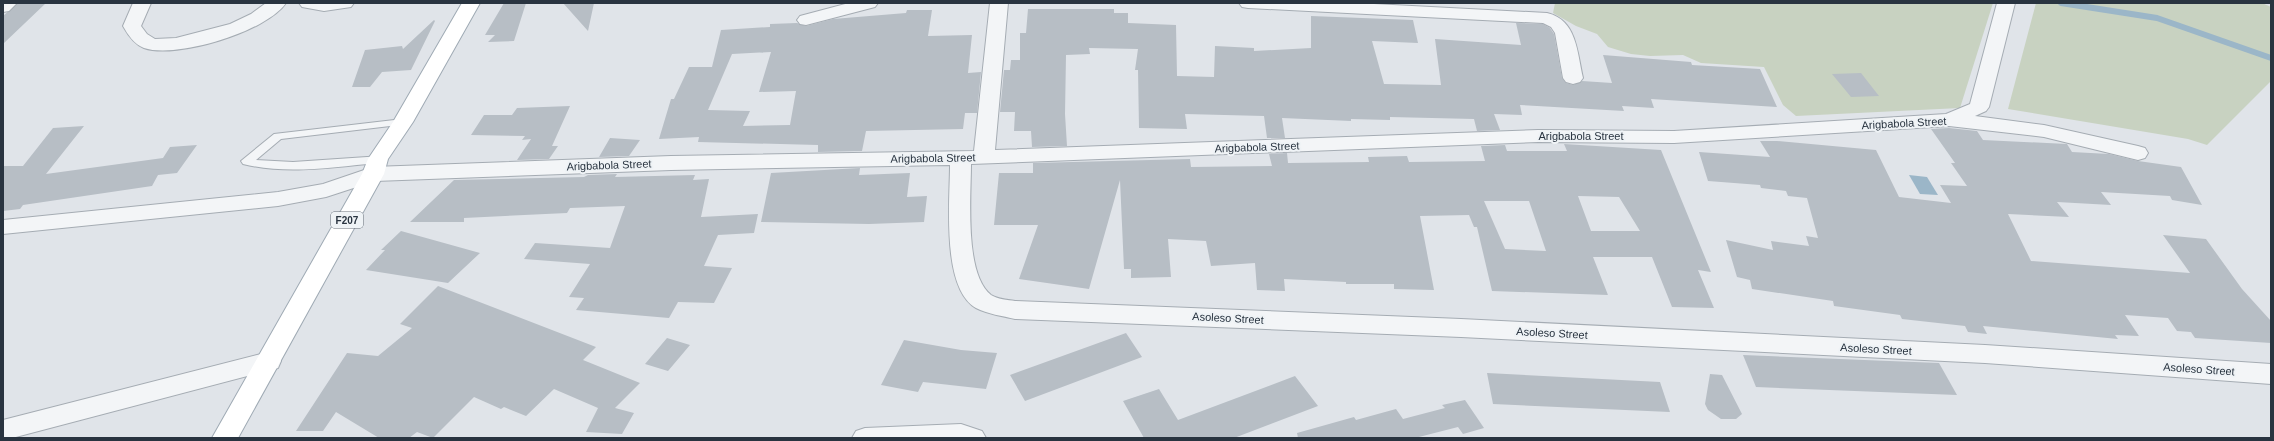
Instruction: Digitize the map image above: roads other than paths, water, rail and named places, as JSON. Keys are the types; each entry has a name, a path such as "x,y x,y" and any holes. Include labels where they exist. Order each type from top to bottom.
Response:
{"main road":[{"name":"F207","path":"225,438 269,361 375,166 403,122 471,3"}],"street":[{"path":"3,7 8,3"},
{"path":"142,3 132,26 137,37 154,45 179,43 212,36 256,19 277,3"},
{"path":"308,3 324,6 345,3"},
{"path":"806,20 869,3"},
{"path":"984,157 999,3"},
{"path":"1248,3 1547,18 1557,23 1564,33 1573,78"},
{"path":"1949,120 1978,107 2006,3"},
{"name":"Arigbabola Street","path":"3,227 278,199 326,190 375,166 960,158 1538,136 1674,137 1949,120 1996,124 2044,131 2138,153"},
{"name":"Asoleso Street","path":"960,158 961,252 969,285 984,302 1016,310 1453,328 1985,354 2271,374"},
{"path":"3,430 269,361"},
{"path":"866,438 961,434 973,438"}],"lane":[{"path":"375,166 317,164 260,165 247,161 278,136 403,122"}],"water":[{"path":"1909,175 1927,177 1938,195 1920,194"}],"waterway":[{"path":"2061,3 2157,18 2271,58"}]}
